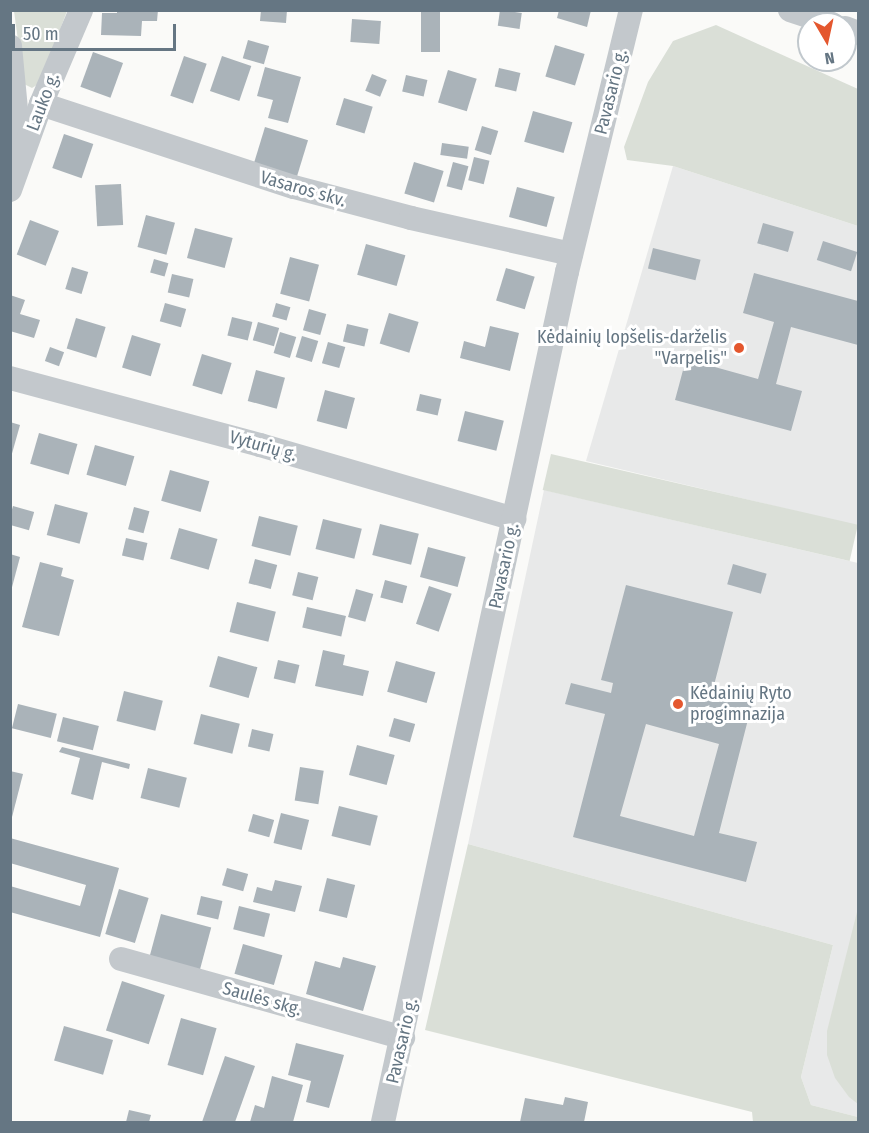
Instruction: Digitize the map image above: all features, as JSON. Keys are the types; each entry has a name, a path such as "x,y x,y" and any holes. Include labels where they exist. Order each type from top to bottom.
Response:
{"street":[{"name":"Lauko g.","path":"10,189 41,104 81,10"},
{"name":"Pavasario g.","path":"383,1122 571,254 631,10"},
{"name":"Lauko g.","path":"10,46 21,161"},
{"name":"Vasaros skv.","path":"41,104 294,187 411,218 571,254"},
{"name":"Vyturių g.","path":"10,378 260,445 514,519"},
{"name":"Saulės skg.","path":"121,959 403,1038"}],"shaded area":[{"path":"14,11 67,11 40,83 32,88 24,84"},
{"path":"716,25 797,62 797,72 820,72 858,89 858,226 673,166 627,160 624,147 648,82 673,41"},
{"name":"Kėdainių lopšelis-darželis \"Varpelis\"","path":"673,166 858,226 858,526 586,461"},
{"path":"551,454 858,525 850,561 543,490"},
{"name":"Kėdainių Ryto progimnazija","path":"544,490 858,563 858,1117 811,1105 801,1077 833,945 468,844"},
{"path":"468,844 833,945 801,1077 811,1105 858,1117 858,1122 753,1122 752,1112 425,1030"},
{"path":"858,908 858,1104 849,1097 835,1078 827,1055 827,1031"}],"building":[{"path":"117,10 158,10 157,21 142,21 141,36 101,35 102,13 117,13"},
{"path":"261,10 287,10 286,23 260,21"},
{"path":"421,10 440,10 440,52 421,52"},
{"path":"500,10 522,13 520,29 498,26"},
{"path":"559,10 591,10 587,27 557,18"},
{"path":"352,19 381,21 379,44 350,42"},
{"path":"248,40 269,46 264,64 243,58"},
{"path":"555,45 585,54 575,86 545,77"},
{"path":"93,52 123,63 110,98 80,87"},
{"path":"184,56 207,64 193,104 170,96"},
{"path":"222,56 251,66 239,101 210,91"},
{"path":"265,67 301,77 288,123 268,118 273,100 257,96"},
{"path":"499,68 520,73 516,91 495,87"},
{"path":"448,70 477,79 467,111 438,103"},
{"path":"372,74 387,80 380,97 365,91"},
{"path":"406,75 427,80 424,97 402,92"},
{"path":"344,98 373,107 365,134 336,125"},
{"path":"533,111 572,122 564,153 524,142"},
{"path":"482,126 498,131 491,155 475,150"},
{"path":"265,127 308,140 297,176 254,163"},
{"path":"64,134 93,144 82,178 52,168"},
{"path":"442,143 469,147 467,159 440,155"},
{"path":"474,157 490,161 484,184 468,180"},
{"path":"414,162 444,171 434,203 404,194"},
{"path":"453,162 468,166 462,190 447,186"},
{"path":"121,184 123,225 97,226 95,185"},
{"path":"517,187 555,197 547,227 509,217"},
{"path":"146,215 175,223 166,255 137,247"},
{"path":"30,220 59,231 46,266 17,255"},
{"path":"763,223 794,232 788,252 757,243"},
{"path":"195,228 233,238 225,268 187,258"},
{"path":"823,241 857,252 851,271 817,260"},
{"path":"366,244 405,255 397,286 357,275"},
{"path":"653,248 701,260 695,280 648,268"},
{"path":"290,257 319,265 309,301 280,294"},
{"path":"154,259 168,263 165,277 150,272"},
{"path":"72,267 88,272 82,294 65,289"},
{"path":"506,268 535,277 525,309 496,301"},
{"path":"754,273 858,301 858,345 791,327 776,384 802,391 791,431 675,400 686,359 758,379 774,322 743,313"},
{"path":"172,274 193,279 189,297 168,293"},
{"path":"10,295 25,300 20,314 40,320 34,338 10,331"},
{"path":"165,303 186,309 181,327 160,321"},
{"path":"276,303 290,307 287,321 272,316"},
{"path":"309,309 326,314 320,335 303,330"},
{"path":"389,313 419,322 409,353 380,344"},
{"path":"232,317 252,322 248,341 227,335"},
{"path":"76,318 106,327 96,358 67,349"},
{"path":"258,322 279,328 274,346 253,340"},
{"path":"347,324 368,329 364,346 343,342"},
{"path":"490,326 519,333 510,371 460,358 464,341 485,347"},
{"path":"280,332 296,337 290,358 274,353"},
{"path":"132,335 161,344 151,376 122,368"},
{"path":"302,336 318,341 312,362 296,357"},
{"path":"328,342 345,347 339,368 322,363"},
{"path":"50,347 64,352 59,366 45,361"},
{"path":"202,354 232,363 222,395 192,386"},
{"path":"256,370 285,378 277,409 248,401"},
{"path":"325,390 355,398 347,429 317,421"},
{"path":"420,394 441,399 438,416 416,411"},
{"path":"465,411 504,421 496,451 458,441"},
{"path":"10,422 20,425 11,457 10,457"},
{"path":"39,433 77,444 69,475 30,464"},
{"path":"95,445 134,456 126,486 86,475"},
{"path":"170,470 209,481 201,512 161,501"},
{"path":"55,504 88,513 80,544 47,535"},
{"path":"13,506 34,512 29,530 10,525"},
{"path":"134,507 149,511 144,533 128,529"},
{"path":"259,516 298,526 290,556 252,546"},
{"path":"323,519 362,529 354,559 316,549"},
{"path":"380,524 419,534 411,565 372,555"},
{"path":"179,528 217,539 209,570 170,559"},
{"path":"126,538 147,543 143,560 122,556"},
{"path":"428,547 466,557 458,587 420,577"},
{"path":"10,554 20,557 11,591 10,591"},
{"path":"255,559 277,565 271,589 249,583"},
{"path":"40,562 63,568 61,576 74,580 59,636 22,627"},
{"path":"733,564 767,574 761,594 727,584"},
{"path":"298,572 318,577 313,600 292,595"},
{"path":"385,580 407,586 403,603 380,597"},
{"path":"626,585 733,612 713,689 753,700 719,833 757,842 746,882 573,837 605,714 565,704 571,683 611,693 613,683 601,680","holes":["646,724 719,744 694,836 620,816"]},
{"path":"429,586 452,594 439,632 416,624"},
{"path":"356,589 373,594 365,622 348,617"},
{"path":"237,602 276,612 268,642 230,632"},
{"path":"307,607 346,616 341,636 302,627"},
{"path":"323,650 345,655 343,665 369,671 363,696 315,686"},
{"path":"218,656 257,667 249,698 209,687"},
{"path":"278,660 299,665 295,683 274,679"},
{"path":"396,661 435,672 427,703 387,692"},
{"path":"124,691 163,701 155,731 117,721"},
{"path":"18,704 57,714 51,738 12,728"},
{"path":"201,714 240,724 232,754 194,744"},
{"path":"63,717 99,726 93,750 57,741"},
{"path":"394,718 415,724 410,742 389,736"},
{"path":"252,729 273,734 269,751 248,747"},
{"path":"357,745 395,755 387,785 349,775"},
{"path":"62,747 130,764 129,769 102,762 93,800 71,794 80,758 59,752"},
{"path":"300,767 324,771 318,804 295,801"},
{"path":"148,768 187,778 179,808 141,798"},
{"path":"10,771 23,774 11,821 10,821"},
{"path":"339,806 378,816 370,846 332,836"},
{"path":"281,813 309,820 302,850 274,843"},
{"path":"253,814 274,820 269,837 248,831"},
{"path":"10,838 119,868 100,937 10,912 10,886 80,906 86,885 10,863"},
{"path":"227,868 248,874 243,891 222,885"},
{"path":"327,878 355,885 347,918 319,911"},
{"path":"275,880 302,886 295,912 253,902 257,887 272,891"},
{"path":"119,889 149,898 135,943 105,934"},
{"path":"201,896 222,901 218,919 197,915"},
{"path":"239,906 270,914 264,937 233,929"},
{"path":"161,914 211,927 200,970 150,957"},
{"path":"243,944 282,955 274,985 234,974"},
{"path":"343,957 376,966 363,1011 306,994 315,961 340,968"},
{"path":"122,981 165,995 149,1044 106,1030"},
{"path":"181,1018 217,1028 203,1075 167,1065"},
{"path":"64,1026 113,1040 103,1075 54,1061"},
{"path":"296,1043 344,1055 329,1108 306,1102 311,1081 288,1075"},
{"path":"225,1056 255,1066 235,1122 202,1122"},
{"path":"272,1076 303,1085 293,1122 250,1122 255,1105 264,1108"},
{"path":"565,1097 588,1102 584,1122 520,1122 525,1098 563,1105"},
{"path":"129,1110 151,1115 149,1122 126,1122"}],"place":[{"name":"Kėdainių lopšelis-darželis \"Varpelis\"","path":"739,348"},
{"name":"Kėdainių Ryto progimnazija","path":"678,704"}]}
